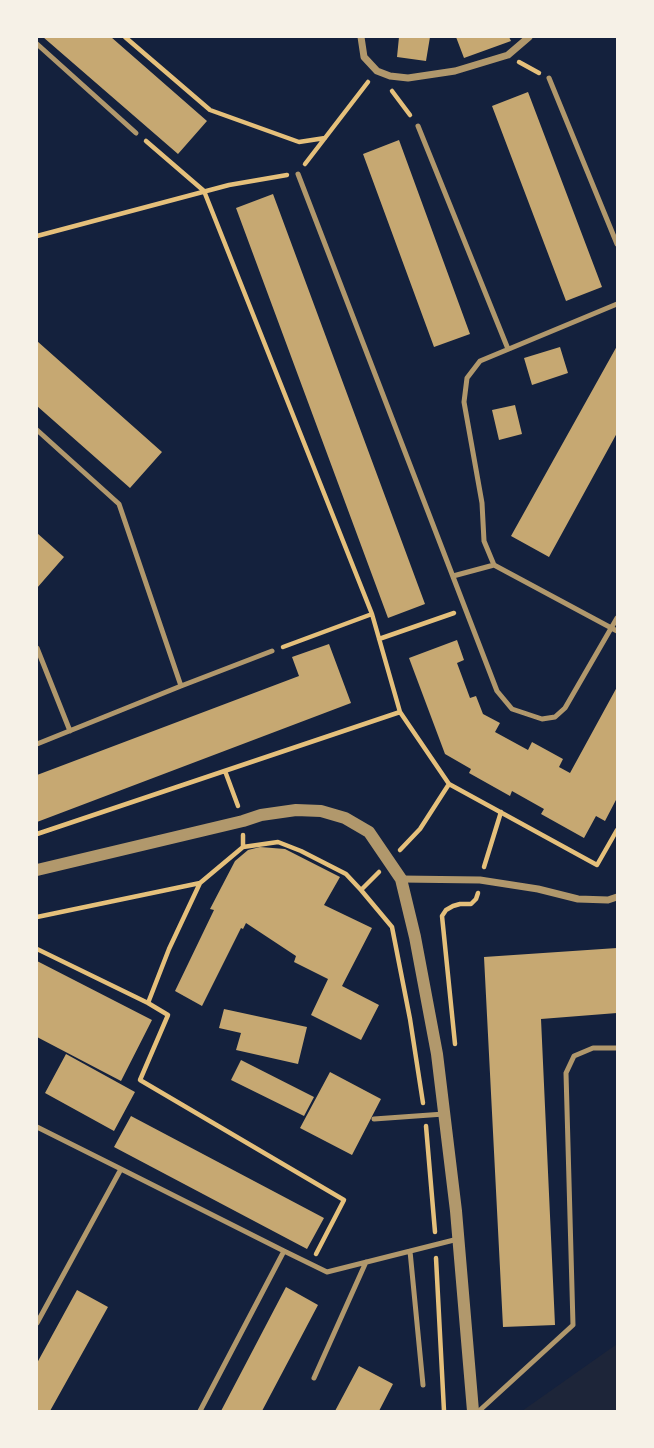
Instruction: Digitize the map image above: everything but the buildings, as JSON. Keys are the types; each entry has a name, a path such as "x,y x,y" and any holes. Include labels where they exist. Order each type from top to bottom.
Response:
{"street":[{"path":"361,37 364,57 377,71 408,78 454,71 508,55 529,37"},
{"path":"37,870 261,815 296,810 321,811 345,818 369,832 401,879 420,963 436,1054 459,1239 473,1411"},
{"path":"401,879 480,880 538,889 578,899 608,900 617,897"}],"lane":[{"path":"37,44 136,133"},
{"path":"549,78 617,244"},
{"path":"418,126 508,349"},
{"path":"298,174 497,691 512,709 542,719 555,717 565,708 614,630 617,618"},
{"path":"614,630 494,565 484,541 482,503 464,402 467,378 480,361 617,304"},
{"path":"37,430 119,504 181,685"},
{"path":"453,576 494,565"},
{"path":"37,648 70,731"},
{"path":"37,744 272,651"},
{"path":"479,1411 573,1325 566,1073 574,1056 593,1048 617,1048"},
{"path":"374,1119 444,1114"},
{"path":"37,1127 327,1272 459,1239"},
{"path":"37,1322 121,1169"},
{"path":"200,1411 284,1251"},
{"path":"410,1251 423,1385"},
{"path":"313,1378 366,1262"}],"path":[{"path":"125,37 210,110 299,142 326,138"},
{"path":"508,55 549,78"},
{"path":"37,236 229,185 298,174 377,71 418,126"},
{"path":"136,133 204,191 372,614 400,712 449,784 597,866 617,830"},
{"path":"379,639 466,609"},
{"path":"272,651 372,614"},
{"path":"37,834 400,712"},
{"path":"148,1003 169,948 200,883 243,847 243,821 225,771"},
{"path":"456,1057 442,916 453,906 471,904 476,899 501,813"},
{"path":"37,917 200,883"},
{"path":"361,890 391,927 410,1020 425,1115 436,1245 443,1411"},
{"path":"37,949 168,1015 140,1080 344,1200 311,1264"}],"shaded area":[{"path":"617,1344 617,1411 522,1411"}]}
